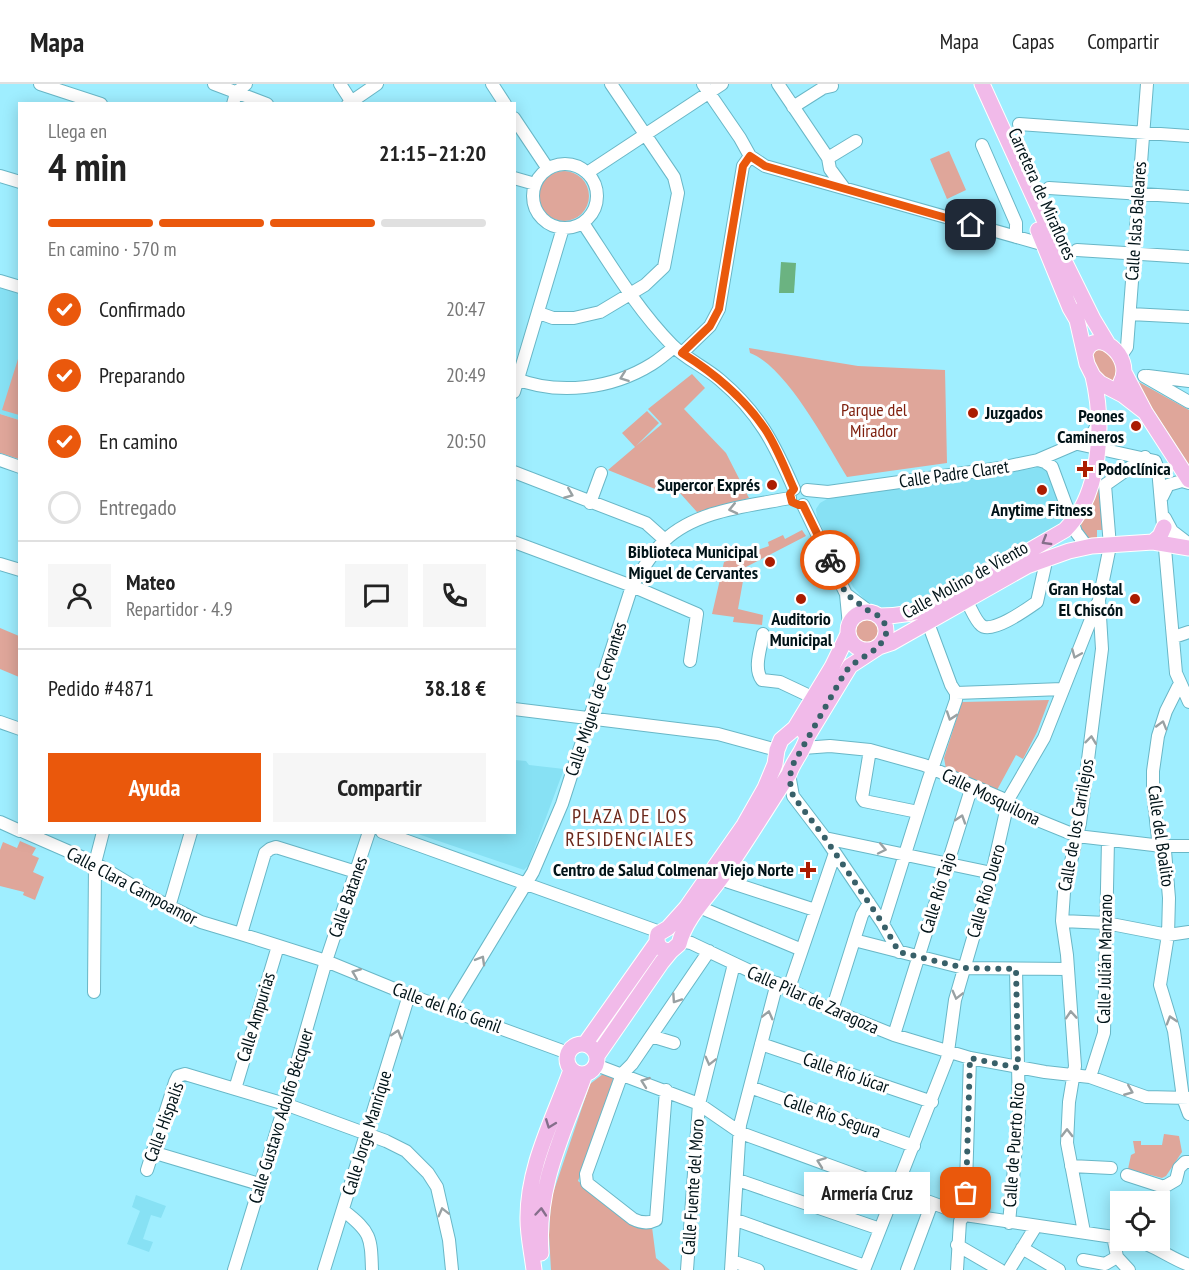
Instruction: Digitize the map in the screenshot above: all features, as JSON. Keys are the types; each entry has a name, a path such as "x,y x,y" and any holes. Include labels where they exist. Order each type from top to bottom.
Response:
{"main road":[{"name":"Carretera de Miraflores","path":"971,84 1077,320"},
{"name":"Carretera de Miraflores","path":"982,84 1046,224 1093,319 1108,344"},
{"name":"Carretera de Miraflores","path":"1046,224 1071,289 1085,354"},
{"path":"1145,412 1093,376 1085,354 1089,345 1108,344 1120,357 1125,374 1145,412 1189,481"},
{"path":"1110,388 1117,386 1125,374"},
{"name":"Calle Molino de Viento","path":"874,614 899,616 918,613 932,607 1065,530 1072,523 1087,495 1098,448 1099,420 1093,376"},
{"path":"1159,543 1164,527"},
{"name":"Calle Molino de Viento","path":"802,738 850,666 879,647 928,623 1027,566 1047,557 1092,546 1187,544"},
{"path":"585,1044 669,938 699,907 720,879 790,771 814,698 849,630 859,614 874,614 886,629 885,639 879,647 868,650 857,648 850,639 849,630"},
{"path":"534,1270 528,1220 535,1164 587,1066 686,908 744,825 765,788 786,734 802,738"},
{"path":"776,757 781,769 790,771"},
{"path":"543,1270 540,1236 543,1197 555,1154 594,1049 585,1044 577,1045 568,1053 567,1062 587,1066"}],"street":[{"path":"40,84 95,102"},
{"path":"214,84 235,98 256,102"},
{"path":"235,98 246,84"},
{"path":"340,84 350,102 377,84"},
{"path":"492,84 504,102"},
{"path":"539,313 553,318 574,318 600,312 645,285 664,267 678,192 674,177 611,84"},
{"path":"587,173 645,135 706,88 722,84"},
{"path":"778,84 844,189"},
{"name":"Calle Islas Baleares","path":"1120,357 1127,347 1147,84"},
{"path":"793,107 823,88 832,86"},
{"path":"706,88 750,156 765,166 1045,245"},
{"path":"516,121 548,169"},
{"path":"1019,124 1189,136"},
{"path":"819,181 829,163 856,141"},
{"path":"982,145 1016,223 1016,237"},
{"path":"563,228 516,384 559,389 587,387 626,377 678,350 710,326 719,309 743,166 750,156"},
{"path":"564,164 577,167 587,173 594,184 596,202 591,214 583,223 563,228 544,221 536,212 532,196 534,184 540,176 548,169 564,164"},
{"path":"0,176 18,181"},
{"path":"516,179 534,184"},
{"path":"1049,188 1189,196"},
{"path":"583,223 630,295 678,350 720,380 747,405 766,430 846,594 849,630"},
{"path":"1077,250 1189,257"},
{"path":"0,281 18,286"},
{"path":"1130,314 1189,317"},
{"path":"1185,380 1144,376 1189,402"},
{"path":"1177,396 1174,387 1176,382 1185,380"},
{"name":"Calle Padre Claret","path":"800,497 1013,466 1038,460 1087,440 1099,420"},
{"path":"1077,444 1155,461 1158,469 1164,527"},
{"path":"1052,453 1052,467 1072,523 1080,539 1092,546"},
{"name":"Calle de los Carrilejos","path":"1083,1232 1066,1143 1066,1126 1075,1066 1062,921 1064,892 1077,836 1102,649 1099,600 1110,546 1105,485 1145,457"},
{"path":"0,460 18,466"},
{"path":"1038,460 1052,467"},
{"path":"516,473 646,523 665,540"},
{"path":"590,502 601,473"},
{"path":"1187,544 1172,531 1162,505 1168,485 1189,481"},
{"name":"Calle Miguel de Cervantes","path":"450,1009 527,884 562,804 632,586 647,562 665,540 688,524 712,514 800,497"},
{"path":"516,543 632,586 697,614 690,661"},
{"path":"1159,543 1174,637 1176,673 1185,683 1189,702"},
{"path":"966,600 981,625 987,628 1008,620 1037,603 1047,557"},
{"path":"0,564 18,569"},
{"path":"846,594 874,614"},
{"name":"Calle Río Duero","path":"864,1268 950,1052 955,1000 1013,792 1044,738 1099,600"},
{"path":"883,924 956,700 956,693 928,623"},
{"path":"1174,637 1189,632"},
{"path":"763,634 758,667 762,680 780,682 814,698"},
{"name":"Calle del Boalito","path":"1185,683 1178,687 1166,711 1158,736 1153,771 1158,839 1165,851 1169,898 1168,935 1160,985 1183,1048 1189,1114"},
{"path":"956,693 1062,688"},
{"path":"516,709 718,734 776,757"},
{"path":"0,722 18,728"},
{"name":"Calle Mosquilona","path":"802,738 830,747 870,750 924,765 1001,798 1018,812 1077,836 1162,846 1189,846"},
{"path":"870,750 862,798 864,801 918,812"},
{"path":"790,771 793,796 825,838 883,924 899,952"},
{"name":"Calle Río Tajo","path":"894,1035 972,786"},
{"path":"0,822 18,830"},
{"name":"Calle Clara Campoamor","path":"29,834 94,863 169,907 201,922 278,946"},
{"path":"94,992 94,863 102,834"},
{"path":"169,907 190,834"},
{"name":"Calle Batanes","path":"326,961 368,834"},
{"name":"Calle Pilar de Zaragoza","path":"388,834 669,938 691,943 832,1010 894,1035 970,1058 1018,1068 1090,1077 1146,1097 1186,1098"},
{"path":"825,838 992,873"},
{"name":"Calle Julián Manzano","path":"1090,1077 1104,1033 1108,840"},
{"path":"241,934 265,853 270,849 276,847 356,872"},
{"path":"789,988 835,853"},
{"path":"720,879 815,910"},
{"path":"832,1010 862,915 869,903"},
{"path":"699,907 802,950"},
{"path":"1062,921 1106,923 1168,935 1189,932"},
{"path":"854,940 964,968 1068,969"},
{"name":"Calle del Río Genil","path":"278,946 326,961 409,995 568,1053"},
{"name":"Calle Ampurias","path":"235,1089 278,946"},
{"path":"666,1090 656,1220 646,1223 633,1219 585,1179 622,1074 632,1064 709,951"},
{"name":"Calle Gustavo Adolfo Bécquer","path":"234,1270 326,961"},
{"name":"Calle Fuente del Moro","path":"687,1270 699,1104 734,964"},
{"name":"Calle de Puerto Rico","path":"1009,1223 1019,1113 1016,969"},
{"path":"758,1270 732,1266 740,1125 777,982"},
{"name":"Calle Jorge Manrique","path":"324,1270 409,995"},
{"path":"651,1036 674,1042"},
{"name":"Calle Río Júcar","path":"761,1044 932,1102"},
{"path":"957,1270 960,1221 965,1215 970,1058"},
{"path":"587,1066 622,1074 666,1090 699,1104 741,1133 965,1215 1110,1236"},
{"name":"Calle Hispalis","path":"147,1170 178,1076 184,1074 285,1104 406,1151 428,1173 437,1187 452,1270"},
{"name":"Calle Río Segura","path":"750,1088 914,1146"},
{"path":"152,1152 259,1184"},
{"path":"1127,1175 1164,1186 1176,1180 1179,1168 1185,1162 1189,1162"},
{"path":"1071,1166 1111,1168"},
{"path":"738,1180 880,1229"},
{"path":"907,1270 932,1203"},
{"path":"344,1211 364,1227 368,1234 371,1241 372,1270"},
{"path":"736,1221 864,1268"},
{"path":"1009,1270 1036,1226"},
{"path":"957,1245 1000,1270"},
{"path":"1022,1248 1059,1270"},
{"path":"1117,1251 1117,1257 1129,1270"},
{"path":"1160,1251 1189,1264"},
{"path":"1083,1260 1105,1264 1117,1257"},
{"path":"1166,1270 1170,1257"}],"shaded area":[{"path":"781,262 796,263 794,293 779,293"},
{"path":"0,287 18,294 18,420 0,414"},
{"path":"1048,466 1064,523 923,606 888,611 866,601 853,587 817,518 816,509 820,503 834,495 957,481"},
{"path":"516,760 526,761 529,765 564,769 528,866 524,870 418,834 516,834"},
{"path":"136,1195 166,1206 161,1218 151,1215 143,1239 153,1242 149,1252 127,1244 140,1211 132,1207"}],"green space":[{"path":"949,151 966,190 947,199 930,159"},
{"path":"564,171 578,175 585,182 589,196 585,210 578,217 564,221 550,217 543,210 539,196 543,182 550,175"},
{"path":"1099,346 1119,361 1114,383 1096,373 1090,352"},
{"name":"Parque del Mirador","path":"749,348 858,366 945,370 947,463 847,477 791,389 778,373 750,353"},
{"path":"18,359 18,415 2,410"},
{"path":"692,374 705,388 684,409 726,453 749,498 697,512 679,492 660,491 608,470 635,447 622,433 647,411 659,423 636,446 662,424 648,409"},
{"path":"1137,381 1189,410 1189,465 1136,383"},
{"path":"0,414 18,420 18,459 0,453"},
{"path":"1099,485 1103,530 1097,530 1097,538 1089,538 1082,532 1081,524"},
{"path":"802,530 806,536 744,568 739,568 733,576 743,581 738,609 763,615 762,625 733,622 734,617 712,614 724,562 769,546 768,542 783,535 785,539"},
{"path":"867,619 876,623 880,632 876,641 867,645 858,641 854,632 858,623"},
{"path":"0,628 18,636 18,677 0,669"},
{"path":"1049,700 1037,732 1023,759 1016,755 997,790 946,769 944,758 962,702"},
{"path":"20,841 36,848 32,855 39,858 33,872 44,877 35,900 23,895 24,892 0,886 0,850 3,842 17,848"},
{"path":"603,1074 616,1079 578,1181 632,1223 652,1227 656,1258 670,1270 551,1270 549,1235 551,1199 590,1084"},
{"path":"1164,1134 1179,1136 1182,1152 1166,1176 1162,1178 1128,1169 1131,1155 1135,1153 1133,1141 1141,1141 1141,1145 1162,1145"}],"way so far":[{"path":"830,560 846,594 883,620 886,634 879,647 850,666 816,721 789,774 793,796 825,838 883,924 899,952 964,968 1016,969 1018,1068 970,1058 966,1193"}],"place":[{"name":"Juzgados","path":"973,413"},
{"name":"Peones Camineros","path":"1136,426"},
{"name":"Podoclínica","path":"1085,469"},
{"name":"Supercor Exprés","path":"772,485"},
{"name":"Anytime Fitness","path":"1042,490"},
{"name":"Biblioteca Municipal Miguel de Cervantes","path":"770,562"},
{"name":"Auditorio Municipal","path":"801,599"},
{"name":"Gran Hostal El Chiscón","path":"1135,599"},
{"name":"Centro de Salud Colmenar Viejo Norte","path":"808,870"},
{"name":"Armería Cruz","path":"966,1193"}],"district":[{"name":"PLAZA DE LOS RESIDENCIALES","path":"630,828"}],"route":[{"path":"830,560 803,505 795,504 790,498 794,489 766,430 747,405 720,380 682,353 710,326 719,309 743,166 750,156 765,166 971,225"}]}
